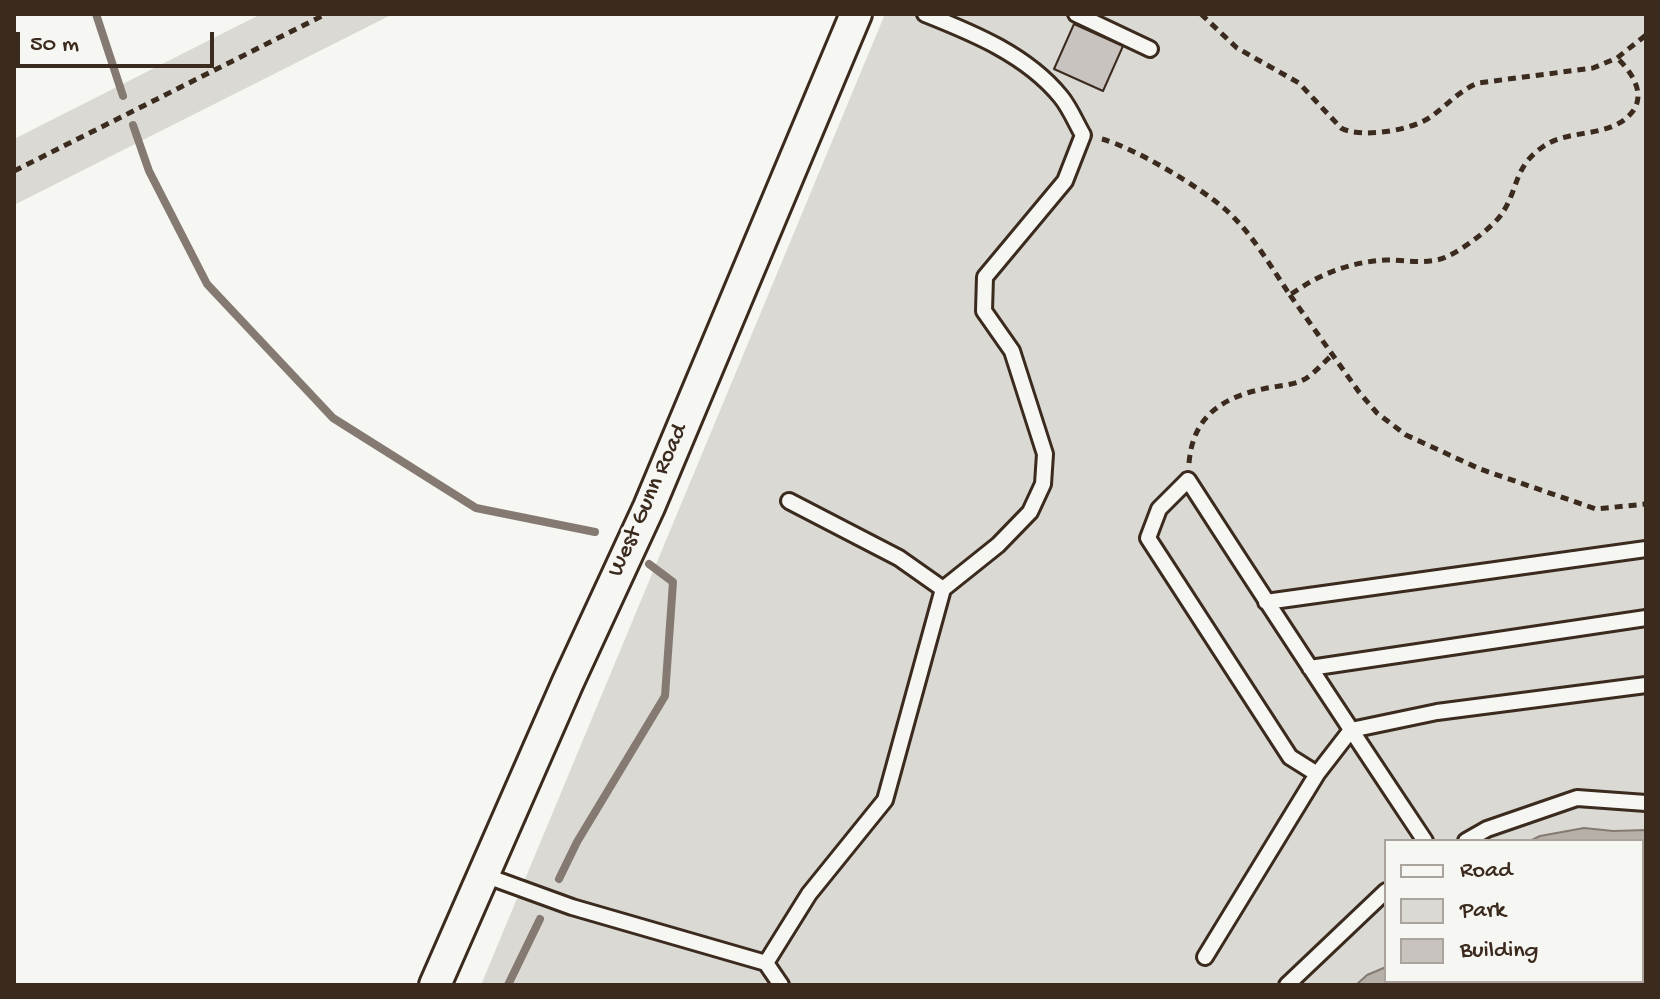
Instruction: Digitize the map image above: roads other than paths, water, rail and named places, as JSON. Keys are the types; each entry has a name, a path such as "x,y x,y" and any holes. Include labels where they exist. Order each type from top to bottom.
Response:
{"street":[{"name":"West Gunn Road","path":"435,985 568,682 649,507 856,14"}],"lane":[{"path":"766,963 809,894 885,800 943,589 998,545 1030,512 1043,484 1045,454 1012,351 984,311 985,277 1065,181 1083,135 1061,97 1028,67 979,36 925,14"},
{"path":"1076,14 1150,49"},
{"path":"1317,774 1290,757 1148,538 1159,509 1188,480 1424,839"},
{"path":"789,501 899,558 943,589"},
{"path":"1266,602 1646,549"},
{"path":"1310,668 1646,618"},
{"path":"1205,957 1317,774 1351,730 1437,712 1646,685"},
{"path":"1470,839 1487,829 1577,798 1646,803"},
{"path":"484,875 572,907 766,963 781,985"},
{"path":"1287,985 1384,893"}],"waterway":[{"path":"96,14 123,96"},
{"path":"133,125 149,171 207,284 333,418 476,508 595,532"},
{"path":"559,879 577,842 665,696 673,582 649,564"},
{"path":"508,985 540,919"}]}
